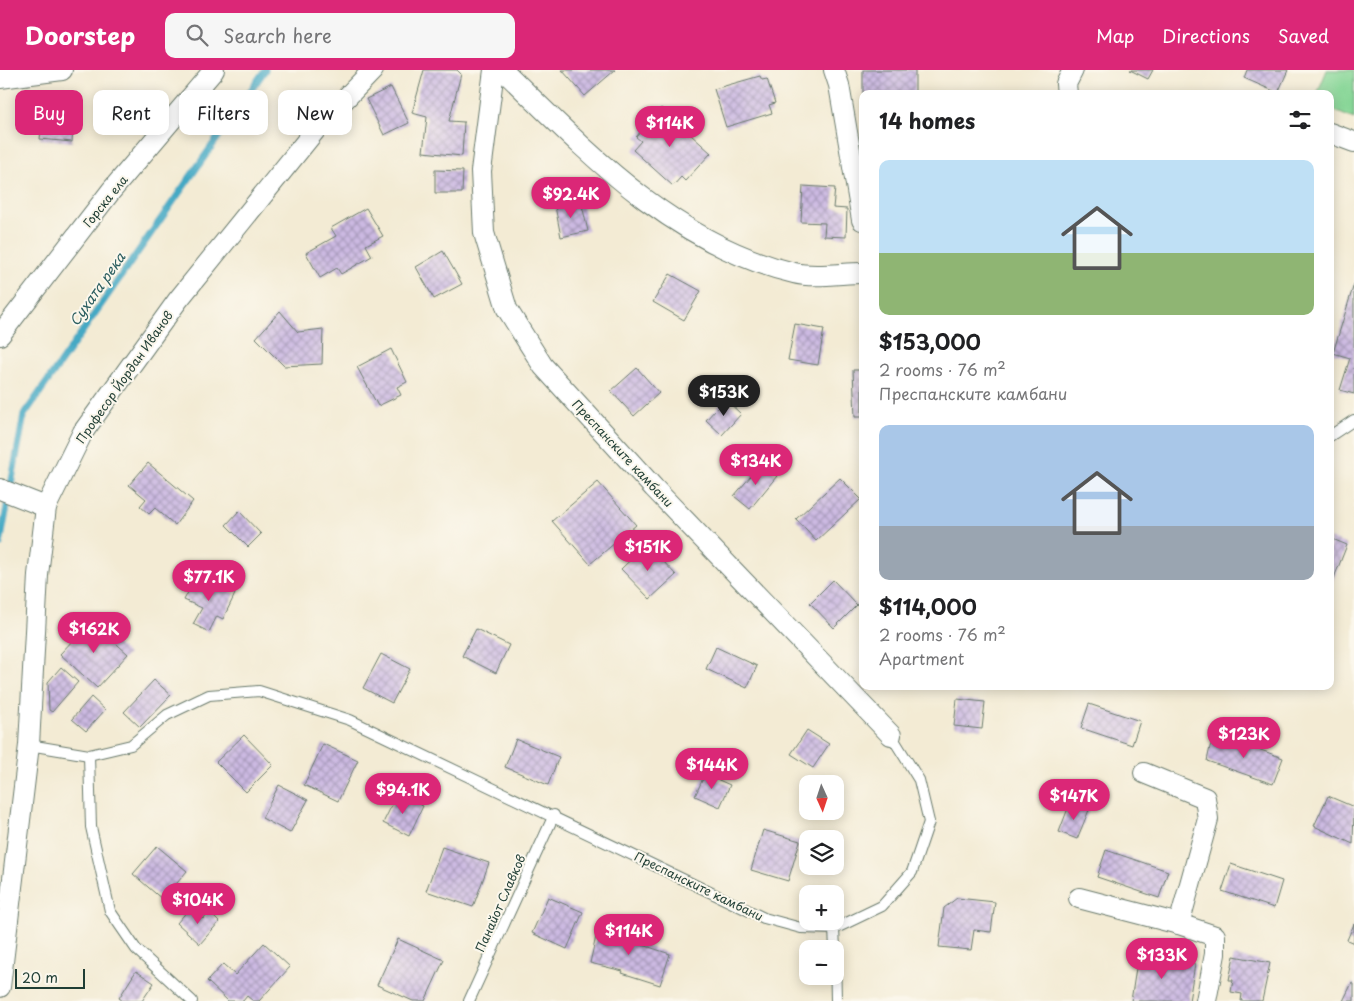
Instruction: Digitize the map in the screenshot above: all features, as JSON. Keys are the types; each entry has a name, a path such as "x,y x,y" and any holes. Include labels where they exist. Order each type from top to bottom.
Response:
{"street":[{"path":"0,78 62,70"},
{"name":"Горска ела","path":"0,335 111,191 214,70"},
{"name":"Професор Йордан Иванов","path":"0,987 29,745 38,574 46,507 83,432 178,300 317,128 373,70"},
{"name":"Преспанските камбани","path":"494,70 481,172 484,233 507,309 543,366 654,488 891,735"},
{"path":"503,70 586,152 661,213 729,251 796,274 859,273"},
{"path":"834,70 839,85 859,202"},
{"path":"1067,90 1066,84 1073,70"},
{"path":"1334,134 1354,142"},
{"path":"0,489 46,507"},
{"path":"1144,773 1205,798 1208,819 1179,924"},
{"path":"1079,898 1179,924 1214,936 1215,954 1206,1001"}],"lane":[{"path":"1334,433 1354,420"},
{"name":"Преспанските камбани","path":"29,745 88,755 132,745 167,715 209,695 260,691 350,720 764,918 799,927"},
{"name":"Преспанските камбани","path":"844,924 882,906 912,872 928,822 919,780 891,735"},
{"path":"88,755 91,827 110,911 136,949 192,1001"},
{"name":"Панайот Славков","path":"470,1001 554,816"},
{"path":"836,985 836,1001"}],"green space":[{"path":"1327,70 1354,70 1354,119 1334,111 1334,90 1319,90"}],"building":[{"path":"424,70 457,70 461,74 449,121 464,122 462,156 423,152 427,117 412,113"},
{"path":"562,70 615,70 585,96"},
{"path":"863,70 915,70 915,90 863,90"},
{"path":"1130,70 1153,70 1148,79"},
{"path":"1247,70 1288,70 1279,90 1271,90 1244,78"},
{"path":"760,76 762,80 767,79 775,103 769,105 772,113 726,127 714,89"},
{"path":"391,87 409,123 384,135 366,99"},
{"path":"661,108 711,153 685,181 681,177 673,186 633,150 641,141 636,137"},
{"path":"40,135 73,135 72,142 40,139"},
{"path":"435,170 463,171 462,193 435,193"},
{"path":"803,186 835,188 833,208 847,209 846,237 824,236 825,223 801,222"},
{"path":"581,201 588,231 561,237 555,206"},
{"path":"366,208 383,236 366,245 372,256 341,274 337,268 320,278 306,253 336,236 331,228"},
{"path":"443,251 462,284 434,299 416,267"},
{"path":"670,274 701,291 684,320 653,302"},
{"path":"1354,284 1354,394 1340,390 1350,358 1334,353"},
{"path":"280,311 298,332 323,329 322,364 284,366 256,338"},
{"path":"795,324 824,329 818,365 788,360"},
{"path":"391,349 407,382 397,387 401,395 378,406 357,367"},
{"path":"637,368 659,393 634,416 611,391"},
{"path":"853,370 859,370 859,417 855,417"},
{"path":"725,399 741,414 722,435 706,420"},
{"path":"148,463 193,501 175,525 155,508 149,514 140,506 146,499 129,485"},
{"path":"762,463 777,476 750,509 734,496"},
{"path":"840,478 859,497 859,501 816,541 796,519"},
{"path":"598,482 636,525 590,564 552,521"},
{"path":"239,511 261,534 248,547 226,525"},
{"path":"1334,540 1347,545 1334,578"},
{"path":"647,544 676,575 650,599 621,569"},
{"path":"197,575 235,594 223,619 217,616 209,632 193,624 202,608 184,600"},
{"path":"833,580 857,605 834,628 810,603"},
{"path":"91,621 128,654 97,688 60,654"},
{"path":"476,629 509,645 496,673 462,656"},
{"path":"716,647 757,666 747,688 706,669"},
{"path":"381,654 410,669 392,703 363,688"},
{"path":"61,667 78,682 52,712 49,710 48,682"},
{"path":"154,680 171,695 140,727 124,712"},
{"path":"91,697 105,710 86,731 72,719"},
{"path":"957,699 985,702 982,729 954,726"},
{"path":"1089,704 1140,721 1132,745 1081,728"},
{"path":"807,730 829,744 813,768 791,754"},
{"path":"1216,734 1283,758 1273,784 1207,761 1210,747"},
{"path":"244,735 273,765 246,792 216,762"},
{"path":"516,739 559,757 548,785 505,767"},
{"path":"323,744 358,760 338,801 304,785"},
{"path":"705,774 730,785 720,807 695,796"},
{"path":"279,785 308,800 290,833 262,818"},
{"path":"398,793 423,806 409,836 383,823"},
{"path":"1328,796 1354,807 1353,844 1314,826"},
{"path":"1070,803 1089,810 1077,839 1059,832"},
{"path":"763,830 799,841 788,881 751,870"},
{"path":"157,846 187,871 163,900 133,874"},
{"path":"442,847 489,863 473,907 426,891"},
{"path":"1106,850 1168,871 1159,898 1097,877"},
{"path":"1231,864 1282,881 1274,908 1222,891"},
{"path":"548,897 583,912 567,949 532,933"},
{"path":"957,898 995,902 991,932 974,930 971,950 939,947 944,908"},
{"path":"190,908 203,919 209,912 219,922 200,944 177,923"},
{"path":"1354,924 1354,943 1347,940"},
{"path":"606,929 643,938 643,945 670,954 660,985 622,973 623,971 590,963 597,932 605,934"},
{"path":"398,939 444,960 425,1001 413,1001 377,985"},
{"path":"264,943 290,967 259,1001 253,1001 247,996 243,1001 228,1001 207,981 223,964 235,975"},
{"path":"1138,955 1195,964 1189,1001 1131,1001"},
{"path":"1234,956 1270,963 1262,1001 1241,1001 1242,994 1231,992 1233,980 1229,980"},
{"path":"136,971 154,983 142,1001 123,1001 119,998"},
{"path":"1352,983 1354,984 1354,1001 1343,1001"}],"waterway":[{"name":"Сухата река","path":"0,544 24,415 265,70"}]}
